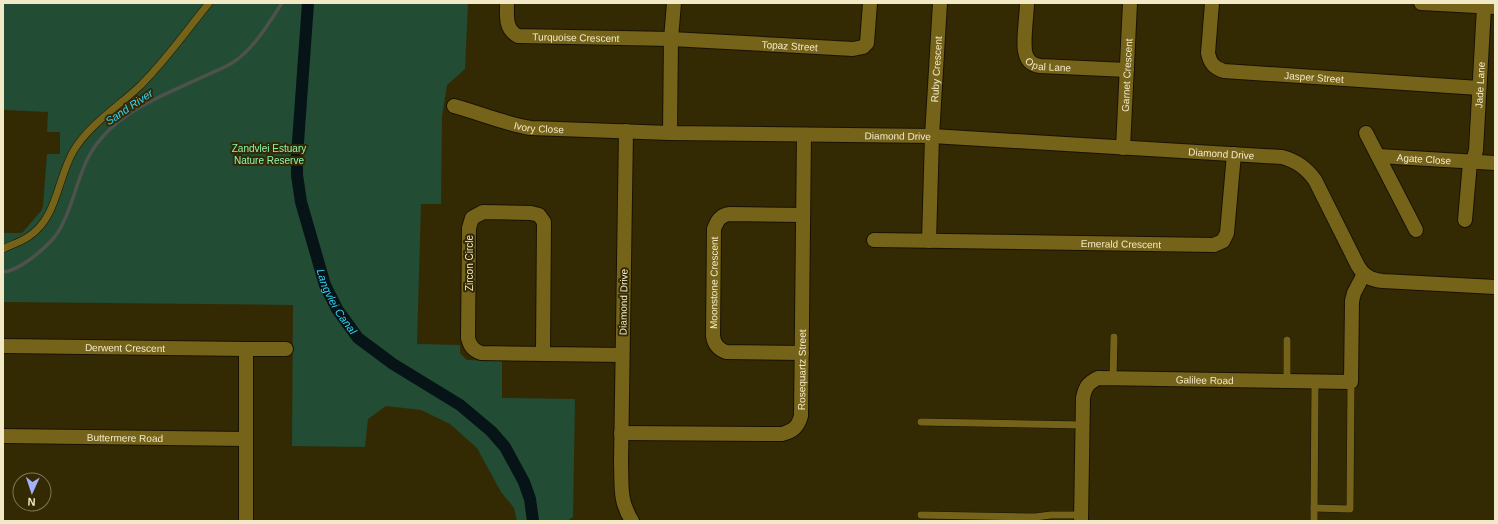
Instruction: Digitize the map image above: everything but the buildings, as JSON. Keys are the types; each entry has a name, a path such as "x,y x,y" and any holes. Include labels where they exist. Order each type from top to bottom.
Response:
{"street":[{"name":"Turquoise Crescent","path":"507,3 506,19 508,26 512,32 518,36 671,39"},
{"path":"670,133 671,39 674,3"},
{"name":"Topaz Street","path":"671,39 857,49 863,47 867,43 870,3"},
{"name":"Ruby Crescent","path":"932,136 940,3"},
{"name":"Opal Lane","path":"1027,3 1025,54 1031,63 1040,66 1127,70"},
{"name":"Garnet Crescent","path":"1123,148 1130,3"},
{"name":"Jasper Street","path":"1212,3 1208,53 1209,60 1218,69 1224,71 1480,88"},
{"path":"1421,3 1490,7"},
{"name":"Jade Lane","path":"1470,162 1474,158 1476,150 1480,88 1490,7"},
{"name":"Ivory Close","path":"454,106 528,128 626,131"},
{"name":"Diamond Drive","path":"632,521 624,507 622,498 621,433 626,131 670,133 932,136 1282,157 1290,159 1304,167 1315,180 1358,266 1364,274"},
{"name":"Agate Close","path":"1366,133 1416,230"},
{"name":"Rosequartz Street","path":"621,433 782,434 790,432 795,428 801,416 804,135"},
{"path":"929,241 932,136"},
{"name":"Emerald Crescent","path":"874,240 1214,246 1223,241 1227,233 1234,154"},
{"name":"Agate Close","path":"1378,156 1495,163"},
{"path":"1465,220 1470,162"},
{"name":"Zircon Circle","path":"543,353 544,222 539,215 531,213 487,212 480,214 472,218 469,228 468,331 470,346 481,352 622,355"},
{"name":"Moonstone Crescent","path":"802,353 726,352 718,348 715,344 713,336 714,230 719,220 723,216 730,214 803,215"},
{"path":"1351,382 1352,301 1354,293 1364,274 1370,278 1378,280 1495,287"},
{"name":"Derwent Crescent","path":"3,346 286,349"},
{"path":"246,349 246,521"},
{"name":"Galilee Road","path":"1081,518 1083,398 1084,389 1089,382 1098,378 1351,382"},
{"name":"Buttermere Road","path":"3,436 246,438"}],"lane":[{"path":"3,249 28,237 43,223 54,204 69,160 80,142 90,130 142,84 209,3"},
{"path":"1113,379 1114,337"},
{"path":"1287,340 1287,381"},
{"path":"1314,521 1315,381"},
{"path":"1314,508 1350,509 1351,382"},
{"path":"921,422 1082,425"},
{"path":"921,515 1035,517 1052,515 1081,518"}],"green space":[{"name":"Zandvlei Estuary Nature Reserve","path":"3,3 468,3 465,69 447,85 442,117 441,204 421,204 417,344 460,345 460,353 467,360 502,361 502,398 575,399 573,517 567,521 517,521 514,508 501,492 477,448 450,424 421,410 386,406 368,419 365,447 292,446 293,305 3,302 3,233 22,233 41,211 43,206 47,154 60,154 60,132 47,132 48,112 5,110 3,108"}],"waterway":[{"name":"Sand River","path":"3,272 15,269 26,263 56,236 67,214 89,156 99,141 112,128 141,106 232,63 247,51 260,36 282,3"},
{"name":"Langvlei Canal","path":"308,3 297,156 297,175 301,202 325,285 337,309 358,338 393,364 460,405 491,431 505,447 524,482 530,499 533,521"}]}
